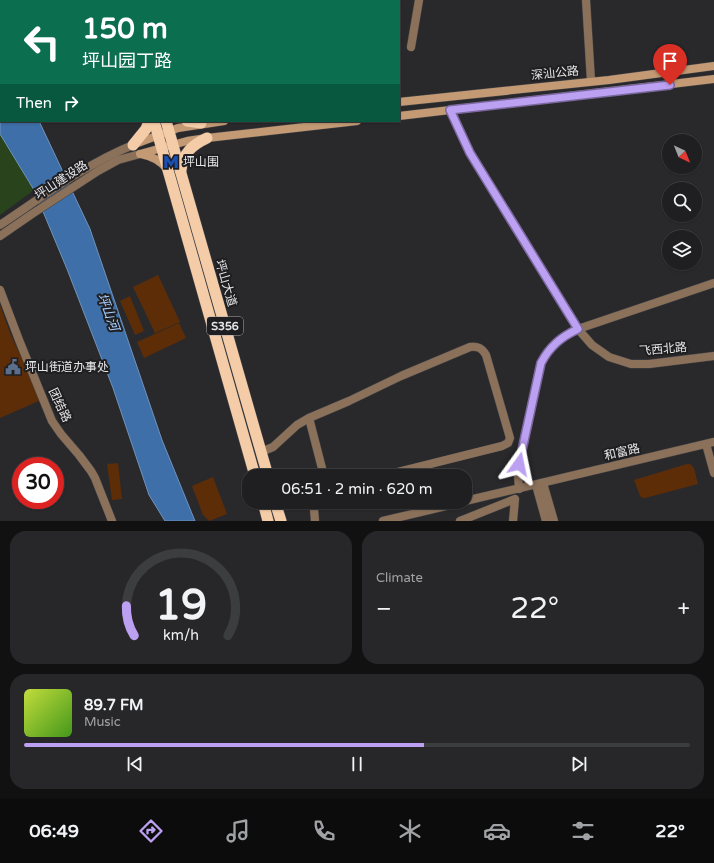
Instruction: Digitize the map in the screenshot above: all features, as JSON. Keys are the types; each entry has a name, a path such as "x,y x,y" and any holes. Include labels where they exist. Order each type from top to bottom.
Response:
{"highway":[{"path":"133,145 146,129 149,122"},
{"name":"坪山大道","path":"154,122 253,469"},
{"path":"192,122 201,124"},
{"name":"坪山大道","path":"167,126 266,469"},
{"path":"182,177 181,169 185,155 190,148 207,138"},
{"path":"265,509 268,521"},
{"path":"277,509 280,521"}],"main road":[{"name":"深汕公路","path":"400,102 591,82 714,66"},
{"name":"深汕公路","path":"400,116 714,79"},
{"path":"133,145 158,135 167,126 216,122"},
{"path":"140,154 207,138 349,122"},
{"path":"140,154 155,158 168,170"}],"street":[{"path":"411,48 419,0"},
{"path":"586,0 591,82"},
{"name":"飞西北路","path":"450,110 470,153 578,329 592,345 609,357 631,364 649,364 714,356"},
{"name":"坪山建设路","path":"0,226 30,210 114,153 133,145"},
{"name":"坪山建设路","path":"73,182 118,160 140,154"},
{"name":"坪山建设路","path":"0,236 30,210"},
{"path":"518,489 519,464 541,363 546,353 554,344 564,335 578,329 714,283"},
{"name":"团结路","path":"0,290 18,340 52,421 91,471 112,521"},
{"path":"261,452 273,447 297,425 309,418 349,401 400,376 470,347 477,346 483,350 486,355 510,438 508,443 502,446 410,469"},
{"path":"309,418 322,469"},
{"path":"710,443 714,473"},
{"name":"和富路","path":"472,500 710,443"},
{"path":"540,484 546,521"},
{"path":"540,484 554,521"},
{"path":"460,521 515,499 513,521"},
{"path":"314,509 315,521"},
{"name":"和富路","path":"383,521 434,509"}],"green space":[{"path":"0,134 34,190 0,215"}],"water":[{"name":"坪山河","path":"0,122 39,122 90,229 162,440 195,521 165,521 149,495 113,388 67,269 34,190 0,134"}],"building":[{"path":"158,275 180,322 155,333 133,287"},
{"path":"130,296 144,331 135,335 120,301"},
{"name":"坪山街道办事处","path":"0,305 10,333 41,400 0,418"},
{"path":"179,323 186,338 144,358 137,342"},
{"path":"118,463 122,499 112,500 107,464"},
{"path":"690,464 694,468 698,484 645,498 640,496 634,480"},
{"path":"213,477 227,514 209,521 203,515 192,486"}],"place":[{"name":"坪山围","path":"171,162"},
{"name":"坪山街道办事处","path":"13,367"}],"route":[{"path":"519,464 541,363 546,353 554,344 564,335 578,329 470,153 450,110 670,85"}]}
